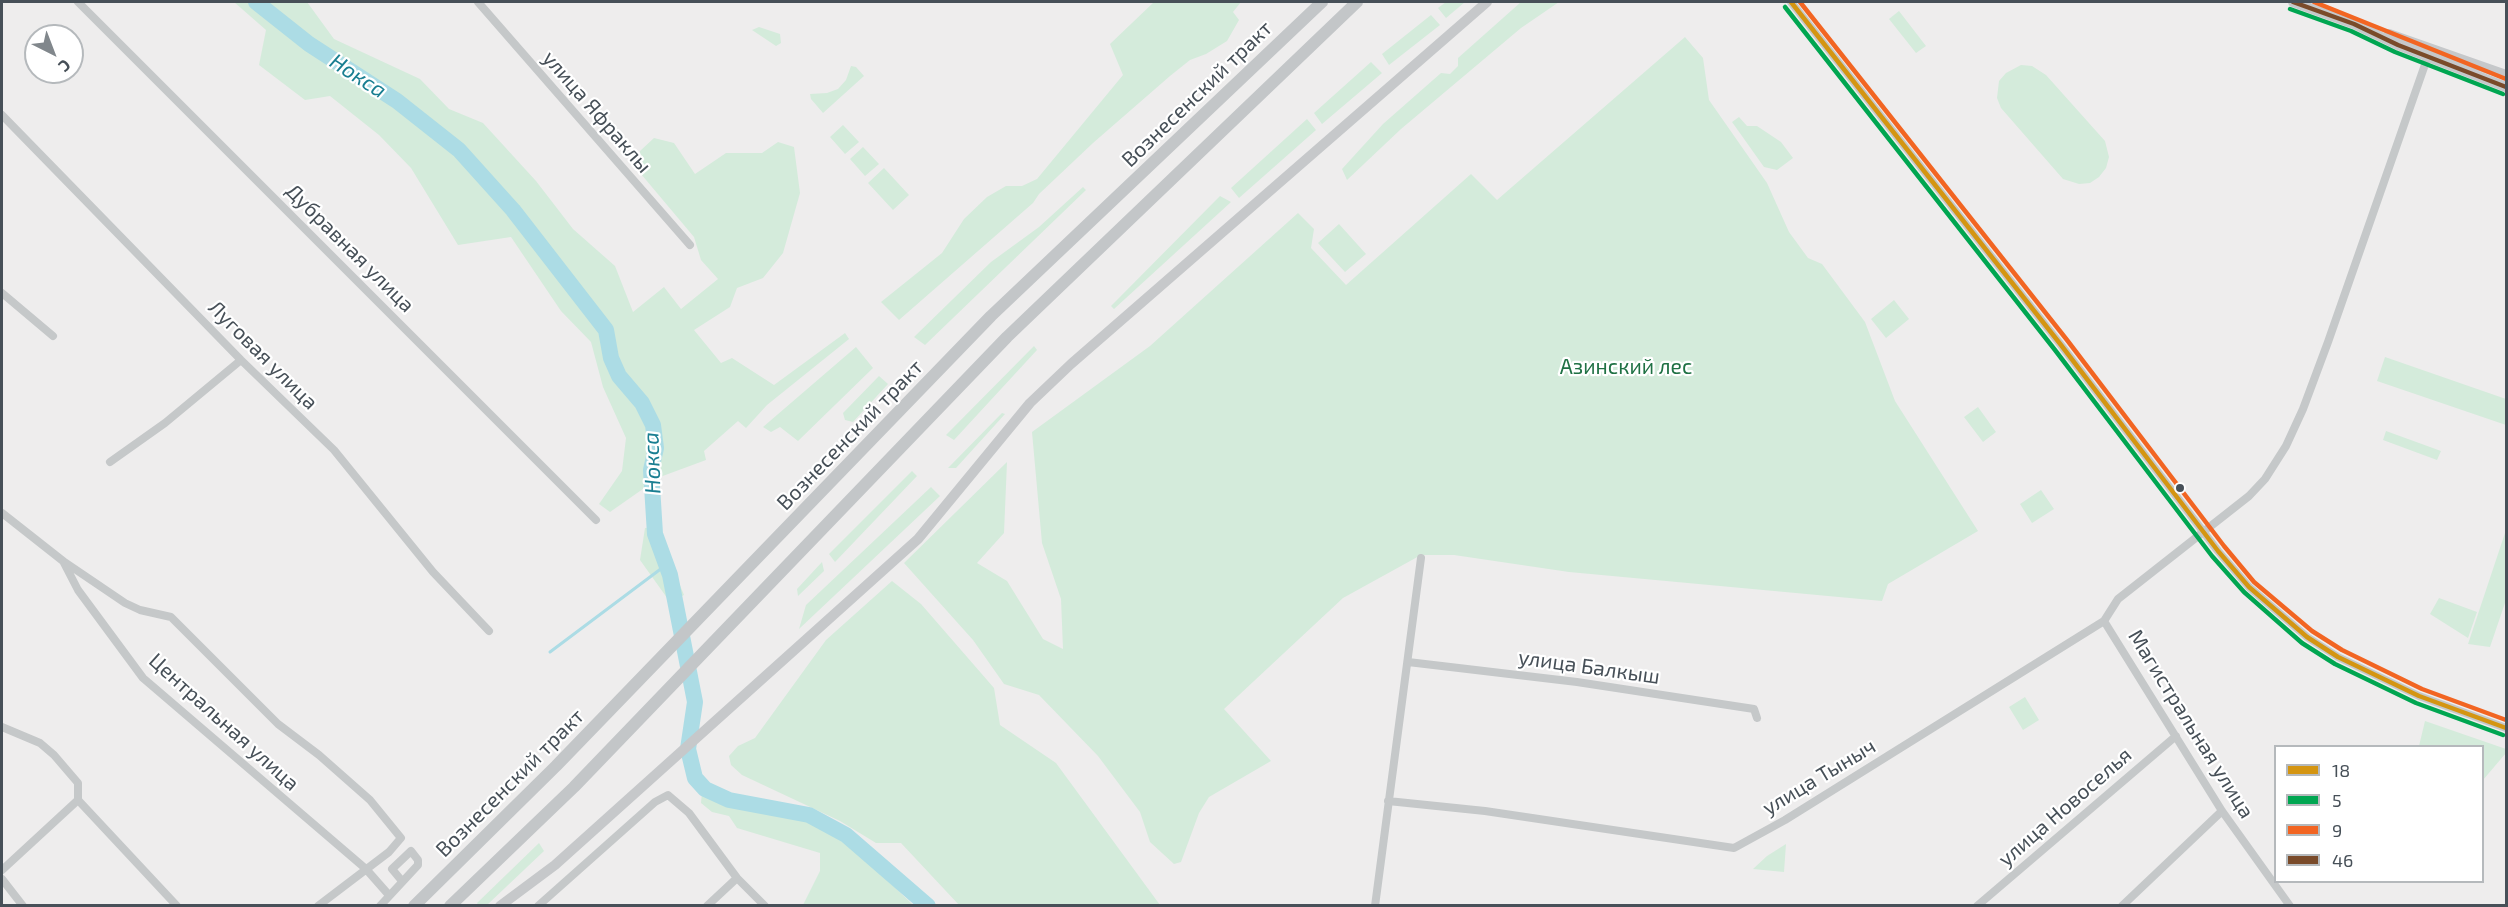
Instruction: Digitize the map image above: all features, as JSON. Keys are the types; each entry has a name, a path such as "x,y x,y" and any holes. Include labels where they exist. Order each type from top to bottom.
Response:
{"main road":[{"name":"Вознесенский тракт","path":"414,906 709,610 991,316 1322,2"},
{"name":"Вознесенский тракт","path":"450,906 574,787 716,642 1006,337 1357,2"}],"street":[{"name":"Дубравная улица","path":"78,2 596,520"},
{"name":"улица Яфраклы","path":"478,2 690,245"},
{"path":"500,906 555,865 918,539 1030,403 1071,364 1487,2"},
{"path":"1791,2 2249,587 2277,612 2338,657 2401,688 2506,728"},
{"path":"2292,2 2429,53 2506,87"},
{"path":"2429,53 2506,75"},
{"name":"улица Тыныч","path":"1388,801 1485,811 1734,848 1785,820 2104,621 2118,599 2204,532 2265,480 2286,446 2303,409 2429,53"},
{"name":"Луговая улица","path":"2,116 241,360 334,450 433,572 489,631"},
{"path":"2,293 53,336"},
{"path":"110,462 165,423 241,360"},
{"name":"Центральная улица","path":"2,513 63,561 78,590 143,678 366,869 388,894"},
{"path":"1375,906 1421,558"},
{"path":"63,561 125,603 140,610 171,617 278,724 319,755 370,800 401,838 389,852 318,906"},
{"name":"Магистральная улица","path":"2104,621 2223,812 2290,906"},
{"name":"улица Балкыш","path":"1408,662 1577,682 1754,709 1757,718"},
{"path":"2,728 40,743 54,755 78,783 78,800 177,906"},
{"name":"улица Новоселья","path":"1977,906 2176,736"},
{"path":"538,906 655,802 668,795 689,813 737,878 765,906"},
{"path":"2,870 78,800"},
{"path":"2122,906 2223,812"},
{"path":"707,906 737,878"},
{"path":"2,879 23,906"},
{"path":"380,906 388,894 402,881"},
{"path":"2136,906 2142,889"}],"green space":[{"path":"234,2 307,2 334,39 420,79 449,109 483,123 536,181 573,229 615,266 633,312 664,287 681,309 718,279 701,260 694,237 641,174 640,151 654,138 674,143 695,174 726,153 762,153 778,142 794,147 800,193 783,253 763,278 737,288 730,307 694,330 721,363 732,358 774,385 845,333 849,339 767,405 746,428 738,421 704,451 706,460 660,477 610,512 599,504 622,471 626,438 603,387 591,342 561,311 511,237 458,245 411,168 379,135 330,96 305,100 259,65 266,30"},
{"path":"1154,2 1241,2 1233,12 1239,20 1227,41 1206,54 1190,60 1170,76 1093,143 1039,194 1033,203 899,320 881,302 942,253 964,219 987,197 1006,186 1022,186 1037,179 1123,75 1110,44"},
{"path":"1446,2 1465,2 1446,18 1438,8"},
{"path":"1521,2 1559,2 1521,28 1401,129 1347,180 1342,169 1383,124 1441,73 1450,74 1458,66 1458,58"},
{"path":"1899,11 1926,46 1916,53 1889,19"},
{"path":"1431,15 1440,25 1389,65 1382,54"},
{"path":"759,27 780,34 781,43 776,46 752,30"},
{"name":"Азинский лес","path":"1685,37 1703,58 1709,100 1767,183 1789,232 1808,258 1822,264 1865,322 1895,401 1978,531 1888,584 1882,601 1569,572 1454,555 1421,555 1343,598 1224,709 1271,761 1209,797 1199,813 1181,862 1174,864 1150,842 1140,812 1098,756 1039,695 1004,684 973,640 904,563 1007,462 1004,533 977,563 1007,581 1043,639 1063,649 1061,599 1042,543 1032,432 1150,346 1298,213 1314,229 1311,248 1346,285 1471,174 1497,200"},
{"path":"1371,62 1382,73 1322,124 1314,113"},
{"path":"2021,65 2032,66 2046,75 2105,141 2109,157 2106,168 2090,183 2079,184 2063,179 2001,108 1997,98 1999,81 2006,73"},
{"path":"851,66 856,67 864,76 823,113 811,99 810,94 827,93 838,89 846,80"},
{"path":"1739,117 1747,126 1757,126 1781,142 1793,158 1777,170 1764,167 1732,122"},
{"path":"1307,119 1316,130 1239,198 1231,188"},
{"path":"843,125 859,142 845,154 830,137"},
{"path":"863,147 879,164 865,176 850,159"},
{"path":"884,168 909,195 893,210 868,183"},
{"path":"1083,187 1086,190 925,345 914,337 991,262 1039,227"},
{"path":"1220,196 1231,202 1114,309 1111,306"},
{"path":"1339,224 1366,254 1345,272 1318,243"},
{"path":"1894,300 1909,319 1886,338 1871,319"},
{"path":"1034,346 1037,350 954,440 946,435"},
{"path":"856,347 873,368 798,441 780,427 771,432 763,427"},
{"path":"2385,357 2506,399 2506,425 2377,381"},
{"path":"879,376 888,384 853,422 845,420 843,413"},
{"path":"1978,407 1996,432 1983,442 1964,417"},
{"path":"1002,413 1005,414 956,468 948,468"},
{"path":"2386,431 2441,451 2437,460 2383,440"},
{"path":"912,471 917,476 835,562 829,554"},
{"path":"931,487 940,496 799,629 806,605"},
{"path":"2041,490 2054,509 2032,523 2020,504"},
{"path":"656,527 684,595 670,602 640,560 645,528"},
{"path":"2506,530 2506,600 2490,647 2468,644"},
{"path":"822,562 824,571 798,596 797,589"},
{"path":"892,581 921,604 994,688 1000,725 1056,763 1160,905 959,905 901,843 876,843 840,821 742,775 731,765 729,756 738,746 755,738 826,640"},
{"path":"2439,598 2477,612 2468,638 2430,614"},
{"path":"2025,697 2039,720 2023,730 2009,707"},
{"path":"2425,721 2506,749 2506,753 2484,779 2484,745 2419,745"},
{"path":"702,792 722,804 808,819 844,838 913,905 803,905 820,871 820,853 737,828 729,816 712,812 701,803"},
{"path":"539,843 544,851 487,905 478,905 477,903"},
{"path":"1786,844 1784,872 1753,869 1767,856"}],"waterway":[{"name":"Нокса","path":"256,2 309,44 397,101 459,150 513,210 606,330 611,358 619,376 642,403 653,425 656,448 651,470 655,534 670,575 695,702 688,749 695,778 705,789 729,800 809,815 846,835 928,906"},
{"path":"550,652 666,565"}],"transit line":[{"name":"18","path":"1791,2 2061,345 2218,551 2249,587 2307,637 2338,657 2419,696 2506,728"},
{"name":"9","path":"1800,2 2067,340 2254,582 2312,631 2342,650 2422,689 2506,720"},
{"name":"46","path":"2293,2 2354,24 2398,45 2506,87"},
{"name":"9","path":"2314,2 2506,79"},
{"name":"5","path":"1785,7 2055,350 2212,556 2244,592 2302,643 2335,664 2416,703 2503,735"},
{"name":"5","path":"2290,9 2351,31 2395,52 2503,94"}]}
